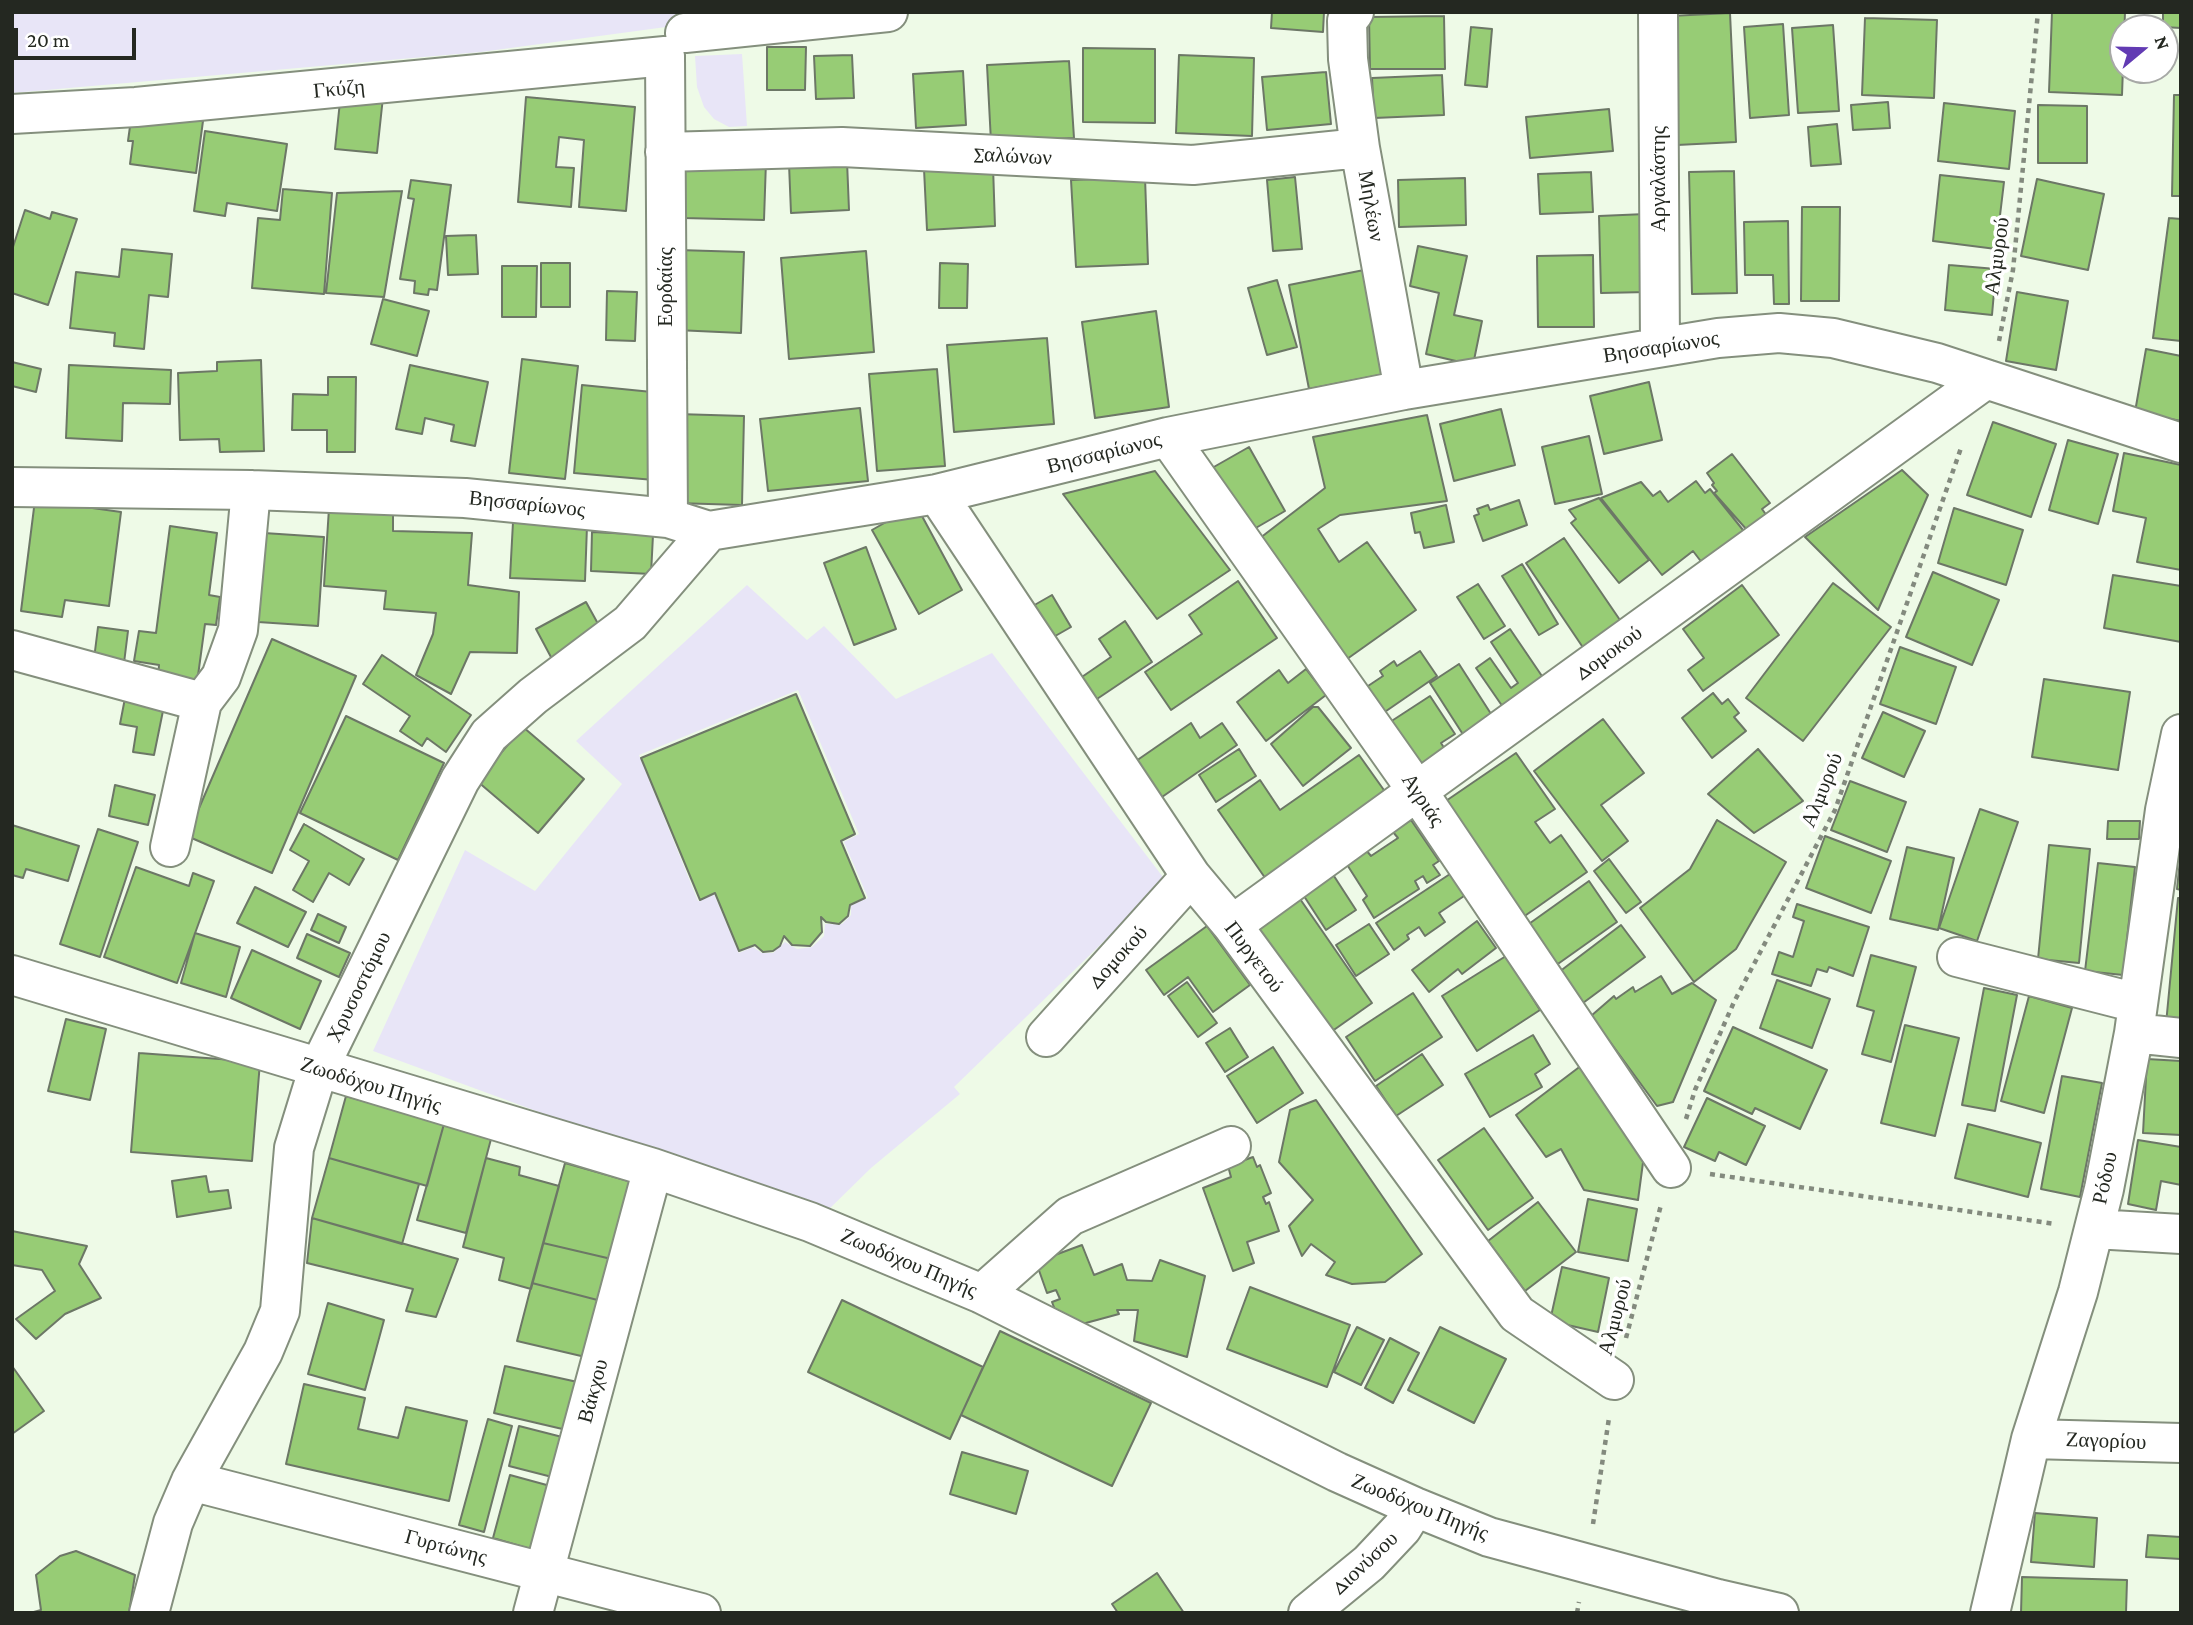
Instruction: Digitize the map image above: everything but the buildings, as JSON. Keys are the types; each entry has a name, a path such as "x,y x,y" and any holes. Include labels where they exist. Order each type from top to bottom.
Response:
{"street":[{"name":"Γκύζη","path":"12,114 136,107 675,44 888,12"},
{"name":"Αργαλάστης","path":"1658,12 1660,346"},
{"name":"Μηλέων","path":"1351,17 1348,59 1360,148 1404,390"},
{"name":"Εορδαίας","path":"668,519 665,152 675,44"},
{"name":"Σαλώνων","path":"665,152 842,147 1193,164 1360,148"},
{"name":"Βησσαρίωνος","path":"18,494 251,490 465,498 668,519 709,531 937,494 1168,437 1404,390 1660,346 1779,333 1886,349 2181,443"},
{"name":"Δομοκού","path":"1232,925 1986,379"},
{"name":"Αγριάς","path":"1168,437 1418,792 1671,1168"},
{"path":"170,847 202,702 221,677 238,630 251,490"},
{"name":"Πυργετού","path":"937,494 1191,876 1232,925 1517,1314 1614,1380"},
{"name":"Χρυσοστόμου","path":"149,1613 173,1523 191,1481 263,1352 280,1311 294,1149 318,1070 460,780 489,735 533,696 629,623 709,531"},
{"path":"12,650 202,702"},
{"name":"Ρόδου","path":"1990,1613 2031,1438 2078,1292 2094,1229 2173,811 2181,734"},
{"name":"Δομοκού","path":"1046,1037 1191,876"},
{"path":"1957,957 2136,1018 2181,1038"},
{"name":"Ζωοδόχου Πηγής","path":"12,975 148,1014 318,1070 653,1168 810,1222 982,1294 1337,1472 1489,1537 1779,1613"},
{"path":"982,1294 1070,1216 1231,1146"},
{"name":"Βάκχου","path":"533,1613 653,1168"},
{"path":"2094,1229 2181,1234"},
{"name":"Ζαγορίου","path":"2031,1438 2181,1443"},
{"name":"Γυρτώνης","path":"191,1481 701,1613"},
{"name":"Διονύσου","path":"1308,1613 1369,1563 1402,1528 1415,1507"}],"path":[{"name":"Αλμυρού","path":"1986,379 2002,335 2012,270 2038,12"},
{"name":"Αλμυρού","path":"1587,1564 1614,1380 1671,1168 1695,1090 1734,1002 1835,810 1963,444"},
{"path":"1671,1168 2094,1229"}],"shaded area":[{"path":"12,12 777,12 481,52 12,93"},
{"path":"742,54 747,126 729,127 714,119 704,107 697,87 695,56"},
{"path":"747,585 807,640 824,626 896,699 992,653 1166,881 954,1087 960,1094 871,1168 822,1216 373,1051 465,850 535,891 622,784 576,741","holes":["798,690 859,834 844,842 868,898 851,905 851,915 842,924 825,924 824,936 812,947 797,949 785,942 773,953 762,953 753,947 739,953 714,894 698,901 639,755"]}]}
